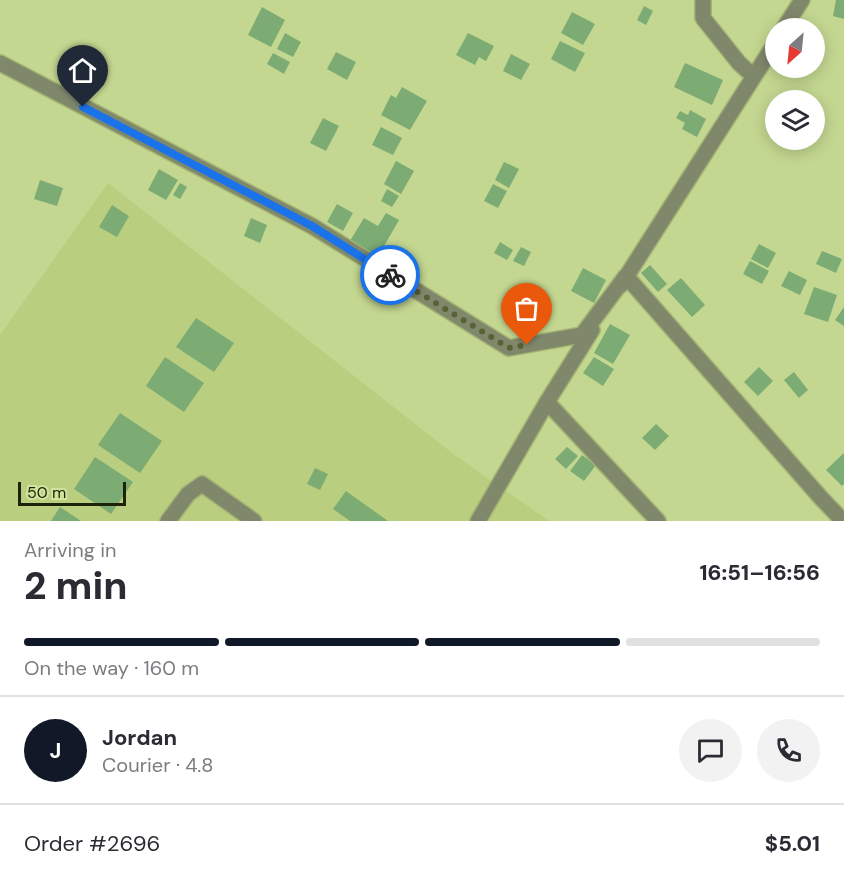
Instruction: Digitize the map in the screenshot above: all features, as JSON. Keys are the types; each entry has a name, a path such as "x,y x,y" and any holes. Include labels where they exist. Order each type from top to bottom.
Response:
{"street":[{"path":"703,0 703,18 739,63 753,76"},
{"path":"790,18 802,0"},
{"path":"478,521 547,402 765,58"},
{"path":"0,63 312,226 509,348 582,335 626,276"},
{"path":"626,276 843,521"},
{"path":"547,402 658,521"},
{"path":"168,521 188,494 202,484 254,521"}],"shaded area":[{"path":"108,183 456,456 549,521 0,521 0,335"}],"building":[{"path":"836,0 844,0 844,19 833,16"},
{"path":"644,6 653,11 646,25 637,20"},
{"path":"262,7 285,20 271,47 248,35"},
{"path":"572,12 595,24 583,45 561,33"},
{"path":"285,33 301,42 293,57 277,49"},
{"path":"468,33 494,46 486,61 479,57 475,65 456,55"},
{"path":"560,41 585,53 575,72 551,59"},
{"path":"336,52 356,62 347,80 327,69"},
{"path":"273,53 290,62 284,74 267,64"},
{"path":"511,54 530,64 521,80 503,71"},
{"path":"685,63 723,80 712,105 674,87"},
{"path":"402,87 427,101 410,130 381,115 391,95 396,98"},
{"path":"690,110 706,119 697,137 682,129 685,123 676,118 680,111 688,115"},
{"path":"323,118 339,126 326,151 310,143"},
{"path":"381,127 402,138 393,155 372,145"},
{"path":"396,161 414,171 401,194 384,184"},
{"path":"504,162 519,169 509,188 495,180"},
{"path":"159,169 178,180 166,200 148,190"},
{"path":"40,180 63,188 57,206 34,199"},
{"path":"180,183 187,187 180,199 173,195"},
{"path":"493,184 507,191 498,208 484,201"},
{"path":"387,189 399,196 392,207 381,201"},
{"path":"337,204 353,213 343,231 327,222"},
{"path":"112,205 129,216 117,237 99,227"},
{"path":"386,213 399,220 376,260 348,244 364,218 378,226"},
{"path":"251,218 267,225 260,243 244,236"},
{"path":"500,242 513,250 507,260 494,253"},
{"path":"759,244 776,253 768,268 751,259"},
{"path":"521,247 531,252 524,266 513,261"},
{"path":"822,251 842,259 836,273 816,264"},
{"path":"750,261 769,271 762,284 743,274"},
{"path":"650,265 667,284 658,292 641,273"},
{"path":"583,268 606,280 594,303 571,291"},
{"path":"789,271 807,280 800,295 781,286"},
{"path":"681,278 705,305 692,317 667,290"},
{"path":"814,287 837,295 828,322 804,314"},
{"path":"844,307 844,326 835,320"},
{"path":"196,318 234,343 214,372 176,347"},
{"path":"610,324 630,335 613,364 594,353"},
{"path":"165,357 204,383 184,412 146,386"},
{"path":"594,357 614,369 603,386 583,373"},
{"path":"759,367 773,381 758,396 744,382"},
{"path":"794,372 808,390 799,398 784,380"},
{"path":"120,413 162,441 140,473 98,445"},
{"path":"656,424 669,436 655,450 642,438"},
{"path":"567,447 578,456 566,469 555,459"},
{"path":"844,453 844,484 842,486 826,470"},
{"path":"582,455 596,465 584,481 570,471"},
{"path":"95,457 133,482 111,514 74,489"},
{"path":"315,468 328,474 320,490 307,484"},
{"path":"346,491 388,521 350,521 333,509"},
{"path":"60,507 81,521 51,521"}],"way so far":[{"path":"390,275 509,348 527,345"}],"route":[{"path":"83,107 312,226 390,275"}]}
